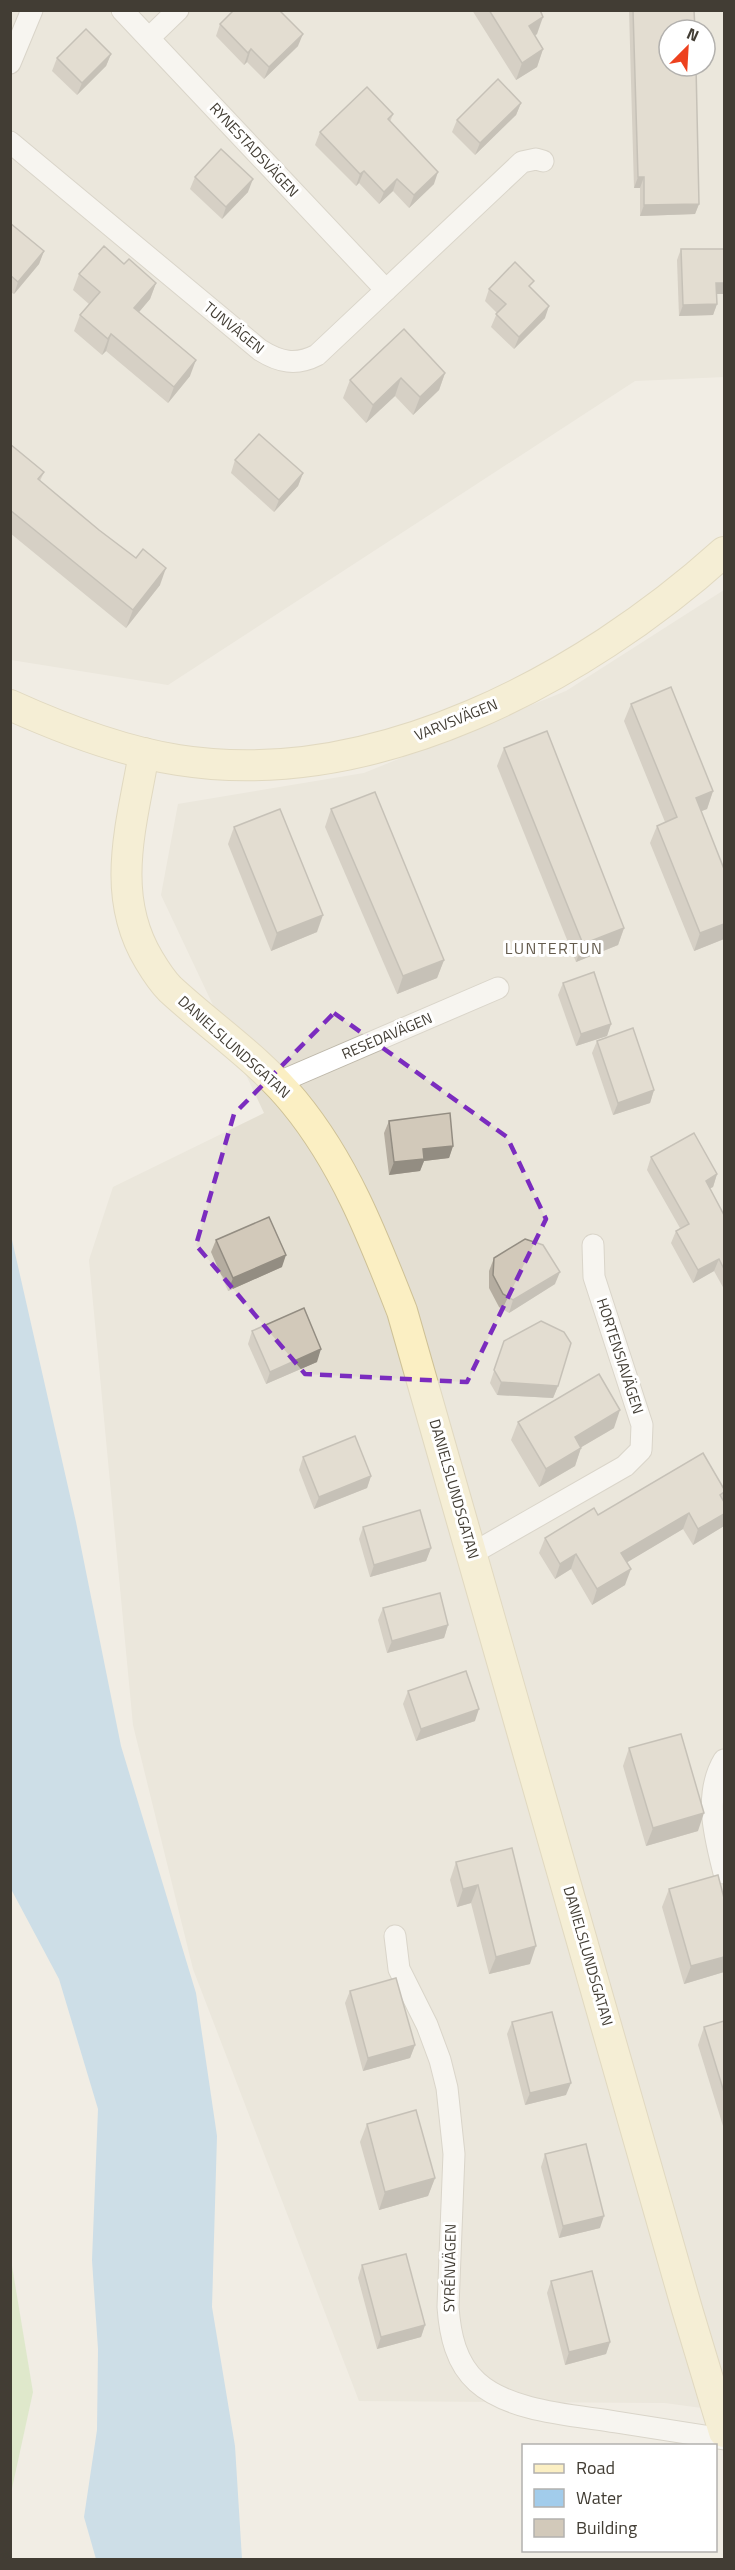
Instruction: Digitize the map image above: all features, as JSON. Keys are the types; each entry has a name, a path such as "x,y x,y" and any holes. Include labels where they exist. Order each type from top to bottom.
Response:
{"street":[{"path":"10,63 32,10"},
{"name":"RYNESTADSVÄGEN","path":"122,10 386,290"},
{"path":"149,38 178,10"},
{"name":"TUNVÄGEN","path":"10,142 260,350 280,360 298,362 317,355 522,162 536,159 543,161"},
{"name":"VARVSVÄGEN","path":"144,753 215,764 283,763 348,755 412,738 491,707 564,670 641,620 724,552"},
{"path":"10,705 87,735 144,753"},
{"name":"DANIELSLUNDSGATAN","path":"144,753 126,862 126,895 132,923 143,950 168,987 277,1083 316,1129 346,1180 369,1229 402,1311 724,2432"},
{"name":"RESEDAVÄGEN","path":"277,1083 498,988"},
{"name":"HORTENSIAVÄGEN","path":"473,1553 625,1466 641,1450 642,1425 594,1277 593,1245"},
{"path":"724,1760 715,1782 712,1813 724,1873"},
{"name":"SYRÉNVÄGEN","path":"395,1936 399,1969 427,2025 440,2060 447,2088 454,2154 448,2307 450,2330 456,2352 466,2370 478,2384 495,2394 527,2406 724,2439"}],"highlighted area":[{"path":"334,1013 507,1137 546,1219 467,1382 305,1374 196,1245 234,1114"}],"shaded area":[{"path":"10,11 724,11 724,377 635,381 168,685 11,660"},
{"path":"724,590 724,2411 665,2403 359,2401 193,1969 133,1725 89,1260 113,1187 264,1113 161,895 178,804 364,773 566,691"}],"green space":[{"path":"11,2260 33,2392 10,2493"}],"water":[{"path":"10,1231 76,1522 121,1746 196,1993 217,2136 212,2307 235,2446 242,2559 96,2559 84,2517 97,2430 98,2349 92,2260 98,2109 59,1979 11,1889"}],"building":[{"path":"234,10 279,10 303,34 269,67 251,49 248,53 220,24"},
{"path":"489,10 540,10 543,17 529,26 543,49 522,63"},
{"path":"633,10 694,10 694,18 657,18 657,78 696,78 699,204 644,205 644,177 638,177"},
{"path":"86,29 111,54 82,83 57,58"},
{"path":"498,79 521,103 480,143 457,120"},
{"path":"367,87 393,114 388,119 438,172 414,195 397,179 384,192 364,171 360,174 320,132"},
{"path":"221,149 253,179 226,207 195,177"},
{"path":"10,223 44,251 18,282 10,275"},
{"path":"104,246 124,264 129,259 156,283 134,308 196,360 174,387 111,334 108,339 80,315 100,292 79,274"},
{"path":"681,249 724,249 724,283 716,283 717,304 683,305"},
{"path":"515,262 534,281 529,286 549,306 519,337 496,314 506,304 489,289"},
{"path":"404,329 445,373 420,397 401,378 373,405 350,380"},
{"path":"259,434 303,473 279,500 235,460"},
{"path":"10,444 44,472 38,479 99,530 136,558 143,549 166,568 133,610 10,510"},
{"path":"671,687 713,791 696,798 724,869 724,924 700,933 657,826 677,817 631,704"},
{"path":"547,731 624,928 583,944 504,748"},
{"path":"375,792 444,960 403,976 331,809"},
{"path":"280,809 323,915 277,933 234,827"},
{"path":"594,972 611,1024 581,1034 563,983"},
{"path":"633,1028 654,1090 618,1103 597,1041"},
{"path":"450,1113 453,1146 423,1149 424,1159 394,1162 389,1121"},
{"path":"694,1133 717,1174 706,1181 724,1215 724,1269 719,1259 698,1270 676,1231 689,1224 651,1157"},
{"path":"269,1217 286,1255 233,1278 216,1240"},
{"path":"525,1239 543,1245 560,1272 513,1300 503,1294 493,1275 494,1258"},
{"path":"304,1308 321,1349 270,1372 252,1331"},
{"path":"541,1321 564,1332 571,1343 558,1386 501,1382 494,1370 504,1341"},
{"path":"599,1374 620,1410 575,1437 581,1448 546,1469 518,1422"},
{"path":"355,1436 371,1476 319,1497 303,1457"},
{"path":"703,1453 724,1489 720,1495 724,1502 724,1514 698,1529 689,1513 621,1553 631,1569 597,1589 576,1554 560,1564 545,1538 594,1508 598,1515"},
{"path":"420,1510 431,1548 374,1565 363,1527"},
{"path":"440,1593 448,1625 392,1641 383,1608"},
{"path":"466,1671 479,1709 421,1729 408,1691"},
{"path":"681,1734 704,1813 653,1828 629,1748"},
{"path":"512,1848 536,1946 496,1957 478,1885 463,1889 456,1862"},
{"path":"718,1875 724,1898 724,1957 691,1966 669,1889"},
{"path":"396,1978 415,2045 368,2058 350,1991"},
{"path":"552,2012 571,2083 530,2093 512,2022"},
{"path":"724,2021 724,2092 704,2027"},
{"path":"416,2110 435,2178 385,2192 367,2124"},
{"path":"586,2144 604,2216 563,2226 545,2154"},
{"path":"406,2254 425,2325 381,2337 362,2265"},
{"path":"592,2271 610,2342 569,2352 551,2281"}],"district":[{"name":"LUNTERTUN","path":"554,948"}]}
